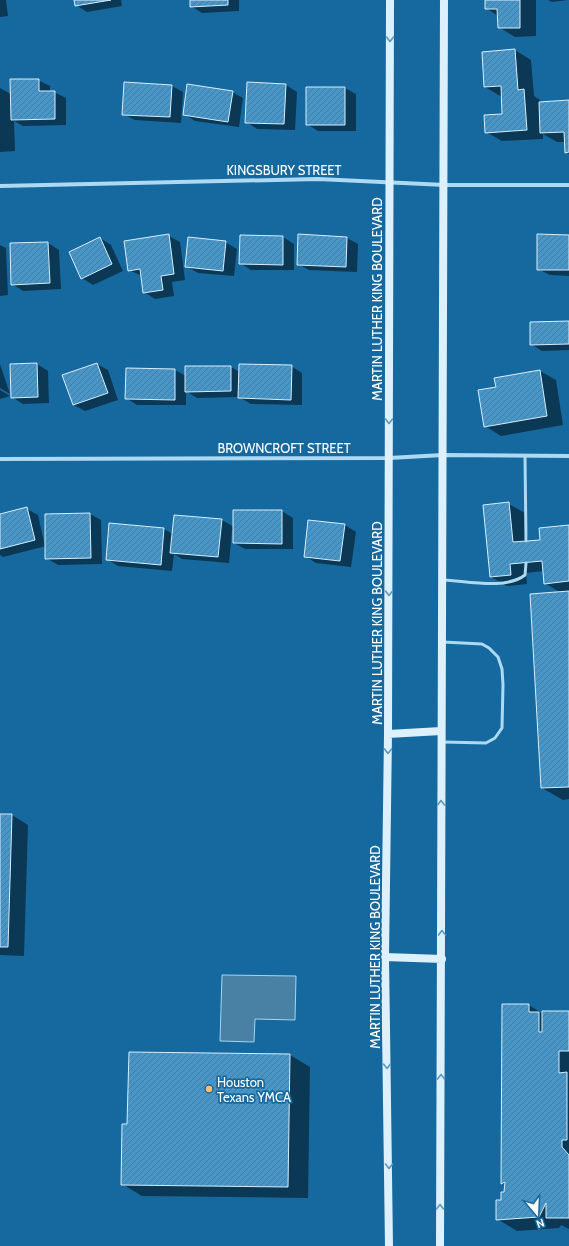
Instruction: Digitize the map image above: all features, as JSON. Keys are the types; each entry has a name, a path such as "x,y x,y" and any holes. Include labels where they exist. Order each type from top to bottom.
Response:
{"main road":[{"name":"MARTIN LUTHER KING BOULEVARD","path":"389,1246 385,957 388,734 390,0"},
{"path":"440,1246 442,959 441,642 445,185 444,0"},
{"path":"388,734 441,731"},
{"path":"385,957 442,959"}],"street":[{"name":"KINGSBURY STREET","path":"0,186 318,179 445,185 569,185"},
{"name":"BROWNCROFT STREET","path":"0,459 389,458 442,455 569,456"}],"lane":[{"path":"525,456 526,541"},
{"path":"442,580 506,584 518,581 525,575 526,562"},
{"path":"441,642 482,644 489,648 498,657 502,669 503,685 502,728 495,738 486,743 441,742"}],"water":[{"path":"222,975 296,976 295,1020 255,1019 254,1042 220,1041"}],"building":[{"path":"74,0 111,0 75,6"},
{"path":"190,0 228,0 228,5 190,7"},
{"path":"485,0 520,0 520,28 498,28 497,9 485,9"},
{"path":"515,49 518,90 524,89 527,130 485,133 484,115 502,114 501,86 484,87 482,52"},
{"path":"10,79 39,79 39,91 55,91 55,119 11,120"},
{"path":"124,82 172,85 170,117 122,115"},
{"path":"247,82 286,84 284,124 245,123"},
{"path":"187,84 233,91 228,122 183,115"},
{"path":"306,87 345,87 345,125 306,125"},
{"path":"569,100 569,152 565,153 564,132 540,133 539,102"},
{"path":"169,234 174,274 161,276 163,290 143,293 140,269 128,271 124,241"},
{"path":"298,234 347,237 346,267 297,265"},
{"path":"537,234 569,235 569,270 537,270"},
{"path":"240,235 283,236 283,265 239,264"},
{"path":"100,237 112,264 81,279 69,252"},
{"path":"188,237 226,241 223,271 185,267"},
{"path":"48,242 50,283 11,285 10,243"},
{"path":"569,321 569,344 530,345 530,322"},
{"path":"37,363 38,397 11,398 10,364"},
{"path":"97,363 108,393 73,405 62,375"},
{"path":"239,364 292,365 291,400 238,398"},
{"path":"185,366 231,366 231,391 185,392"},
{"path":"126,368 175,369 175,400 125,399"},
{"path":"540,370 547,416 484,427 478,390 496,387 494,378"},
{"path":"509,502 513,542 540,540 539,528 569,525 569,581 544,584 542,561 510,564 511,575 490,577 483,505"},
{"path":"27,507 35,540 0,549 0,514"},
{"path":"233,510 282,510 282,544 233,543"},
{"path":"90,513 91,558 45,559 45,514"},
{"path":"174,515 222,519 218,557 170,553"},
{"path":"308,520 345,524 340,561 304,557"},
{"path":"109,523 164,528 161,565 106,560"},
{"path":"569,591 569,787 541,788 530,594"},
{"path":"0,814 12,814 8,947 0,947"},
{"path":"502,1004 529,1004 529,1012 539,1012 539,1032 542,1032 542,1011 569,1011 569,1051 559,1051 559,1073 567,1072 567,1140 562,1140 562,1147 569,1155 569,1218 546,1218 546,1203 539,1217 496,1220 496,1200 501,1200 501,1192 504,1192 505,1182 501,1184"},
{"name":"Houston Texans YMCA","path":"129,1052 290,1054 288,1187 121,1185 122,1124 127,1124"}],"place":[{"name":"Houston Texans YMCA","path":"209,1089"}]}
